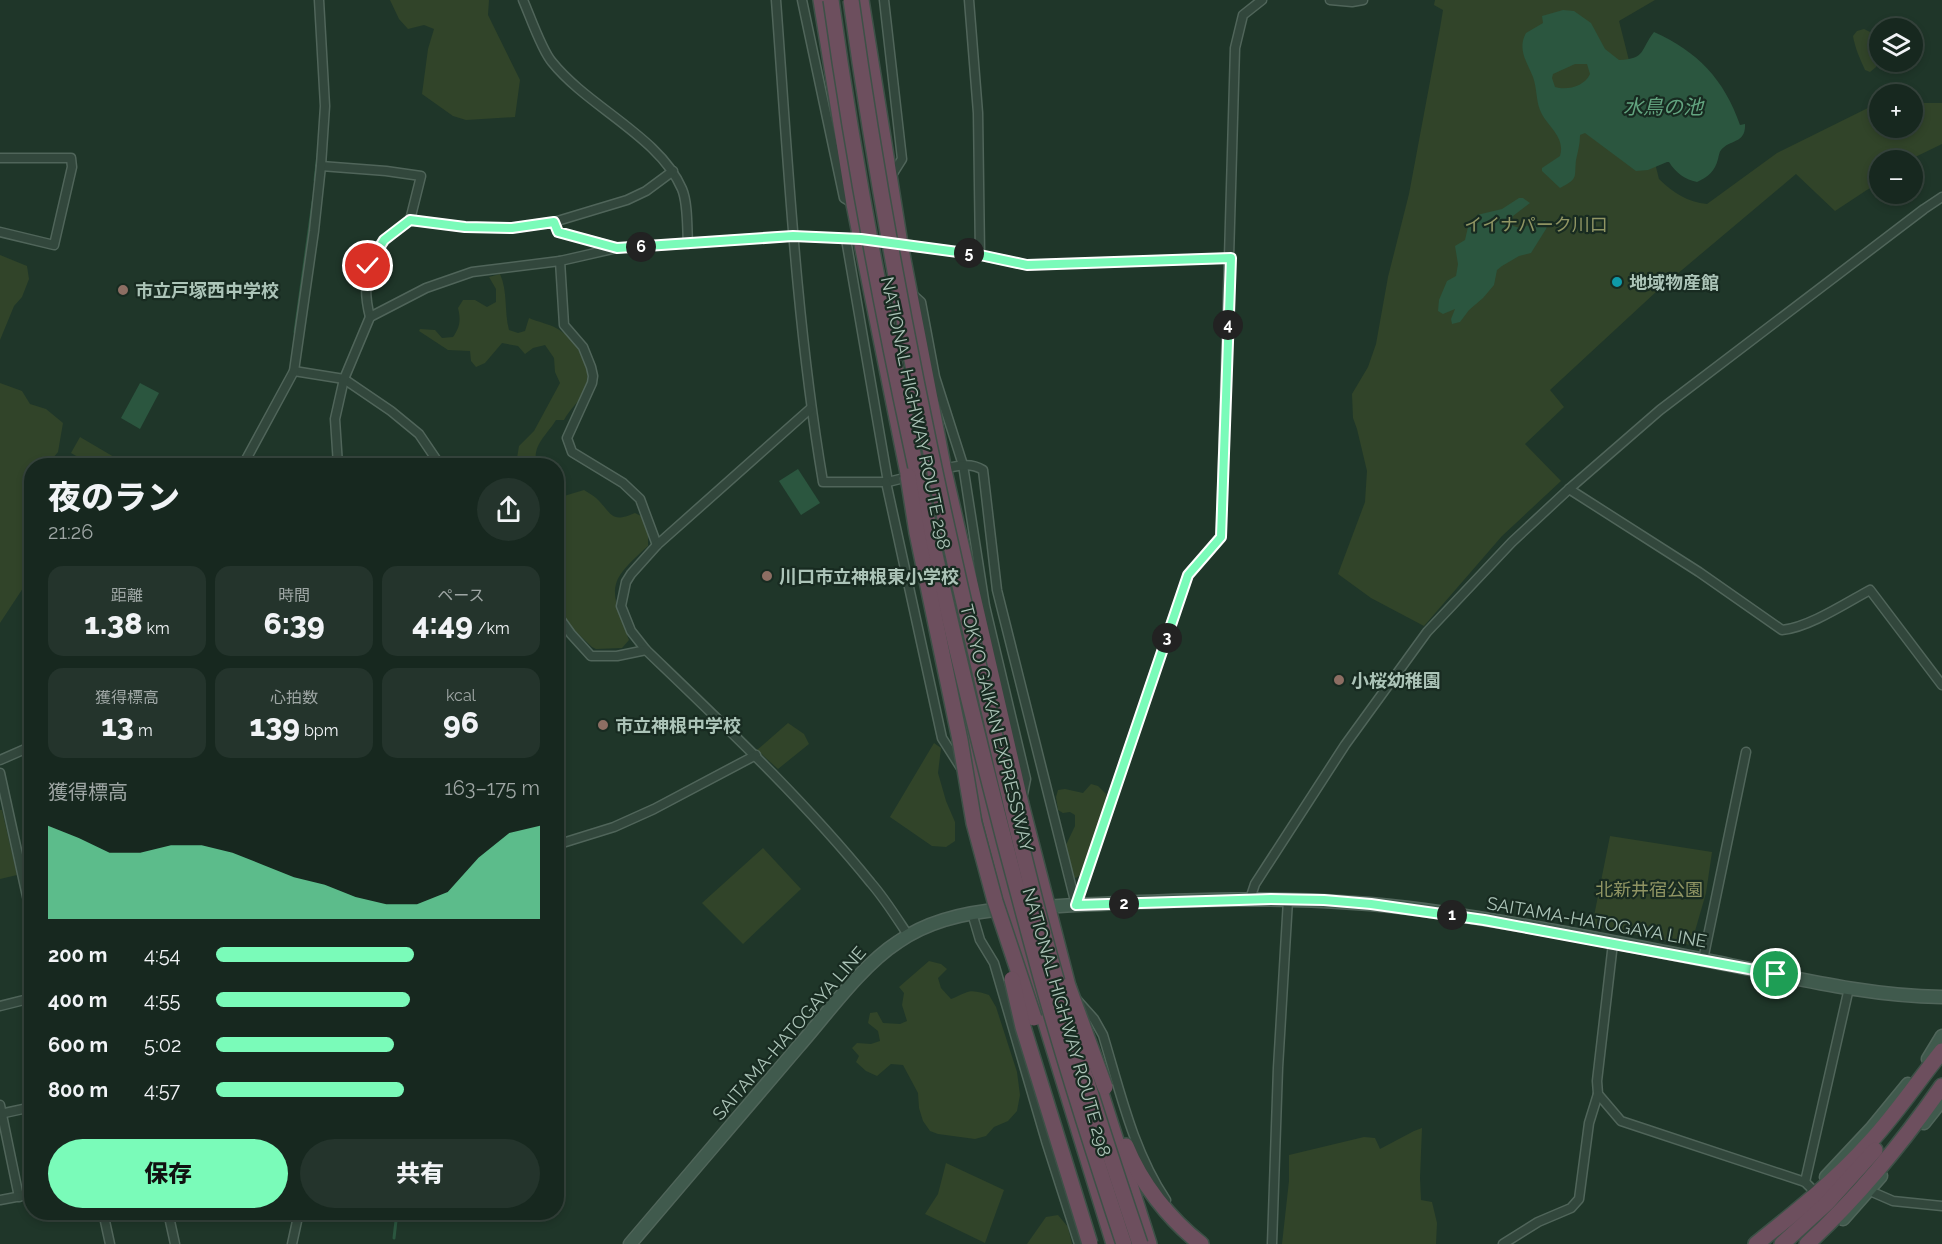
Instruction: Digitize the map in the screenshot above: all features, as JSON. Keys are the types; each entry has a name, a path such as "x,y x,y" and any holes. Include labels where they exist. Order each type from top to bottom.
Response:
{"highway":[{"name":"NATIONAL HIGHWAY ROUTE 298","path":"820,0 854,204 854,239 948,656 1012,909 1114,1244"},
{"name":"TOKYO GAIKAN EXPRESSWAY","path":"831,0 853,145 895,372 949,618 1032,946 1074,1090 1124,1244"},
{"name":"TOKYO GAIKAN EXPRESSWAY","path":"851,0 878,173 914,371 965,607 1024,861 1088,1086 1140,1244"},
{"name":"NATIONAL HIGHWAY ROUTE 298","path":"861,0 908,291 947,483 1021,804 1070,994 1149,1244"},
{"path":"867,0 878,108"},
{"path":"895,372 916,533 960,740 974,823 995,902 1023,1027 1090,1244"},
{"path":"1024,861 1132,1161 1155,1208 1185,1244"},
{"path":"995,902 1106,1244"},
{"path":"1756,1244 1829,1184 1871,1141 1942,1052"},
{"path":"1782,1244 1833,1197 1876,1149 1909,1105 1942,1052"},
{"path":"1089,1057 1160,1244"},
{"path":"1812,1244 1892,1154 1942,1086"},
{"path":"1132,1161 1158,1200 1182,1227 1202,1244"},
{"path":"1807,1244 1847,1206"}],"main road":[{"name":"SAITAMA-HATOGAYA LINE","path":"630,1244 857,980 883,953 909,935 939,922 972,913 1076,905 1250,899 1324,900 1424,910 1849,988 1942,997"},
{"path":"1748,1244 1871,1130 1932,1054 1942,1036"},
{"path":"1818,1244 1870,1191 1942,1100"}],"street":[{"path":"247,458 294,371 314,231 326,106 320,0"},
{"path":"523,0 550,61 578,89 643,141 673,171 683,192 688,244"},
{"path":"776,0 793,236 810,409 823,482 887,482 900,479"},
{"path":"802,0 844,198 854,204"},
{"path":"884,0 902,159 889,179"},
{"path":"969,0 978,112 980,255"},
{"path":"1076,905 1188,575 1221,537 1231,258 1235,48 1243,15 1262,0"},
{"path":"1330,0 1352,2 1363,0"},
{"path":"0,158 72,158 72,167 54,245 0,232"},
{"path":"321,166 421,176 410,220 384,240 368,266 365,299 370,317 344,379 335,419 338,458"},
{"path":"410,220 512,228 554,222 627,200 646,191 673,171"},
{"path":"1250,899 1255,884 1346,746 1427,632 1512,542 1660,410 1942,197"},
{"path":"554,222 558,232 617,248"},
{"path":"370,317 426,288 472,272 560,261 617,248 793,236 900,244 980,255 1027,265 1231,258"},
{"path":"854,239 887,482 942,738 987,812"},
{"path":"560,261 564,325 583,347 593,376 567,438 569,446 572,452 623,483 640,499 657,545"},
{"path":"908,291 921,302 935,377 963,465 986,606 1026,779 1021,804"},
{"path":"294,371 344,379 391,411 419,434 435,458"},
{"path":"810,409 657,545 626,582 621,606 631,631 646,650 756,755 815,817 872,884 909,935"},
{"path":"948,468 963,465 983,470 997,590 1076,905"},
{"path":"1569,489 1699,572 1782,630 1807,623 1870,590 1942,685"},
{"path":"564,624 591,656 617,656 646,650"},
{"path":"0,760 24,750"},
{"path":"1703,960 1746,752"},
{"path":"564,842 614,827 654,809 756,755"},
{"path":"0,774 24,870"},
{"path":"1272,1244 1278,1068 1288,900"},
{"path":"972,913 980,940 994,963 1079,1244"},
{"path":"1503,1244 1538,1222 1570,1208 1579,1199 1588,1123 1598,1094 1613,943"},
{"path":"1598,1094 1621,1121 1809,1186 1849,988"},
{"path":"1070,994 1094,1019 1103,1035 1129,1121 1151,1175 1179,1218 1202,1244"},
{"path":"0,1006 24,1000"},
{"path":"19,1197 1,1111 24,1108"},
{"path":"1870,1191 1893,1201 1942,1206"},
{"path":"0,1200 24,1196"},
{"path":"105,1220 110,1244"},
{"path":"170,1220 175,1244"},
{"path":"292,1244 297,1220"}],"green space":[{"path":"390,0 489,0 488,15 520,80 515,117 466,120 453,116 422,94 428,49 434,29 424,25 408,29 399,19"},
{"name":"イイナパーク川口","path":"1435,0 1655,0 1619,21 1659,179 1675,193 1693,201 1707,204 1777,153 1869,107 1869,138 1923,138 1923,103 1942,103 1942,144 1923,153 1923,150 1869,150 1869,189 1835,211 1796,174 1657,291 1550,390 1564,407 1525,444 1561,481 1502,536 1424,626 1371,598 1338,574 1365,502 1367,471 1353,418 1352,394 1368,367 1376,344 1388,277 1409,194 1443,10 1434,5"},
{"path":"1864,29 1869,32 1869,72 1865,70 1856,49 1853,36 1857,31"},
{"path":"0,255 27,266 29,279 22,297 14,306 0,340"},
{"path":"500,274 509,330 518,333 525,331 529,318 550,325 570,339 585,362 588,380 582,396 564,420 556,420 538,446 536,458 517,458 519,446 534,431 560,383 555,372 554,358 545,345 533,348 525,354 518,346 502,343 485,363 476,367 471,361 470,351 448,350 419,331 420,329 435,330 442,338 453,337 459,323 458,308 463,300 475,300 487,307 496,302 496,289 489,277"},
{"path":"0,383 22,391 30,404 46,409 63,423 58,452 53,458 24,458 24,587 0,623"},
{"path":"80,437 114,457 80,458 71,453"},
{"path":"584,490 616,517 635,513 643,517 648,534 648,546 624,569 615,588 618,609 629,640 622,648 596,649 572,628 564,617 564,496"},
{"path":"788,723 804,734 809,744 778,769 757,750"},
{"path":"934,743 941,748 938,773 955,822 955,841 946,847 932,846 890,817"},
{"path":"1091,784 1098,786 1106,794 1106,802 1080,875 1076,878 1073,877 1065,847 1075,826 1075,815 1058,810 1056,797 1058,790 1065,789 1083,793"},
{"path":"0,810 2,810 17,875 0,879"},
{"name":"北新井宿公園","path":"1610,836 1712,852 1706,893 1691,945 1592,926"},
{"path":"763,848 801,889 743,944 702,903"},
{"path":"929,961 941,964 947,969 938,978 941,988 951,999 971,991 977,992 989,995 996,1007 1017,1072 1020,1095 1017,1111 1008,1121 994,1127 986,1136 975,1139 930,1131 923,1121 918,1093 903,1065 891,1064 877,1076 866,1071 856,1062 859,1056 852,1048 857,1043 871,1044 880,1041 878,1031 868,1023 870,1013 877,1012 883,1023 900,1024 907,1021 902,1005 904,993 899,987"},
{"path":"1422,1128 1421,1200 1432,1202 1437,1223 1436,1244 1282,1244 1289,1181 1289,1155 1364,1137 1375,1138 1380,1149"},
{"path":"946,1163 1004,1190 985,1243 925,1214 938,1194"},
{"path":"1058,1215 1068,1227 1072,1244 1027,1244 1046,1217"}],"water":[{"name":"水鳥の池","path":"1563,10 1574,11 1591,23 1605,49 1619,60 1634,58 1638,55 1654,32 1684,48 1708,69 1726,94 1740,125 1745,124 1743,135 1721,150 1713,170 1697,182 1681,175 1669,162 1648,170 1636,171 1585,133 1580,135 1574,177 1560,188 1542,171 1542,168 1560,156 1561,149 1558,137 1540,110 1534,81 1522,45 1526,33 1543,23 1542,16","holes":["1575,64 1587,64 1590,74 1584,82 1570,88 1555,87 1553,74"]},
{"path":"1519,198 1530,203 1513,216 1513,226 1520,228 1545,220 1546,229 1531,253 1519,256 1497,270 1494,285 1460,322 1452,324 1451,319 1455,309 1443,314 1438,311 1439,300 1447,281 1456,276 1458,264 1455,246 1465,240 1468,227 1477,215 1502,209"},
{"path":"140,383 159,393 140,429 121,418"},
{"path":"798,469 820,503 801,515 779,481"}],"waterway":[{"path":"315,180 318,154"},
{"path":"295,332 313,202"},
{"path":"394,1238 396,1220"}],"place":[{"name":"地域物産館","path":"1617,282"},
{"name":"市立戸塚西中学校","path":"123,290"},
{"name":"川口市立神根東小学校","path":"767,576"},
{"name":"小桜幼稚園","path":"1339,680"},
{"name":"市立神根中学校","path":"603,725"}],"route":[{"path":"368,266 384,240 410,220 465,227 512,228 554,222 558,232 617,248 793,236 861,239 980,255 1027,265 1231,258 1221,537 1188,575 1076,905 1271,899 1371,904 1484,920 1776,974"}]}
